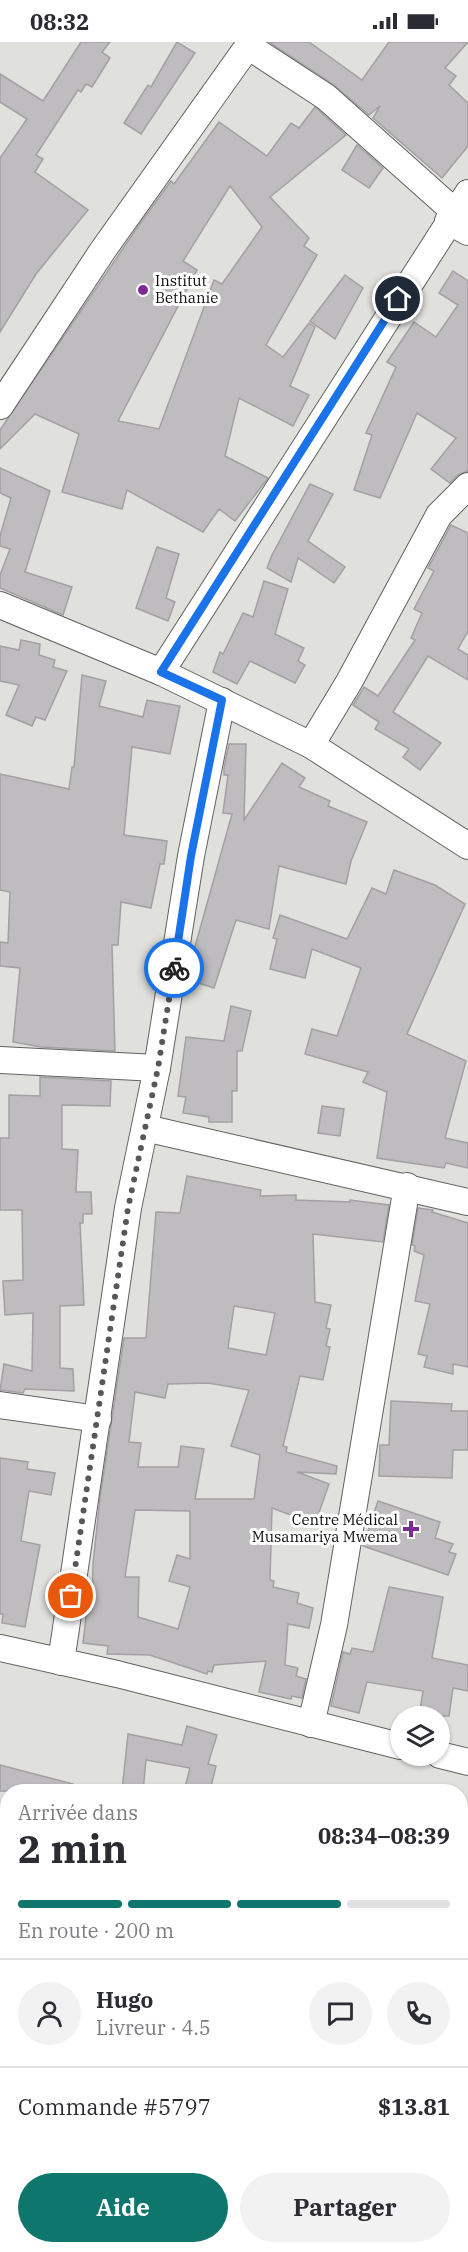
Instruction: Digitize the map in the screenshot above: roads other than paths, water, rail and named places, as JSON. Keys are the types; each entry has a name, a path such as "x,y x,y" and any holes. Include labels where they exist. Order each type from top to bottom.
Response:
{"street":[{"path":"0,406 103,250 249,44 326,97 460,215 161,672"},
{"path":"311,745 349,682 439,515 468,486"},
{"path":"0,605 161,672 311,745 468,846"},
{"path":"61,1662 128,1208 158,1068 191,856 222,700"},
{"path":"0,1060 158,1068"},
{"path":"145,1128 407,1186 468,1202"},
{"path":"310,1724 334,1625 407,1186"},
{"path":"0,1405 98,1419"},
{"path":"0,1648 390,1744"},
{"path":"450,1757 468,1761"}],"place":[{"name":"Institut Bethanie","path":"143,290"},
{"name":"Centre Médical Musamariya Mwema","path":"411,1529"}]}
